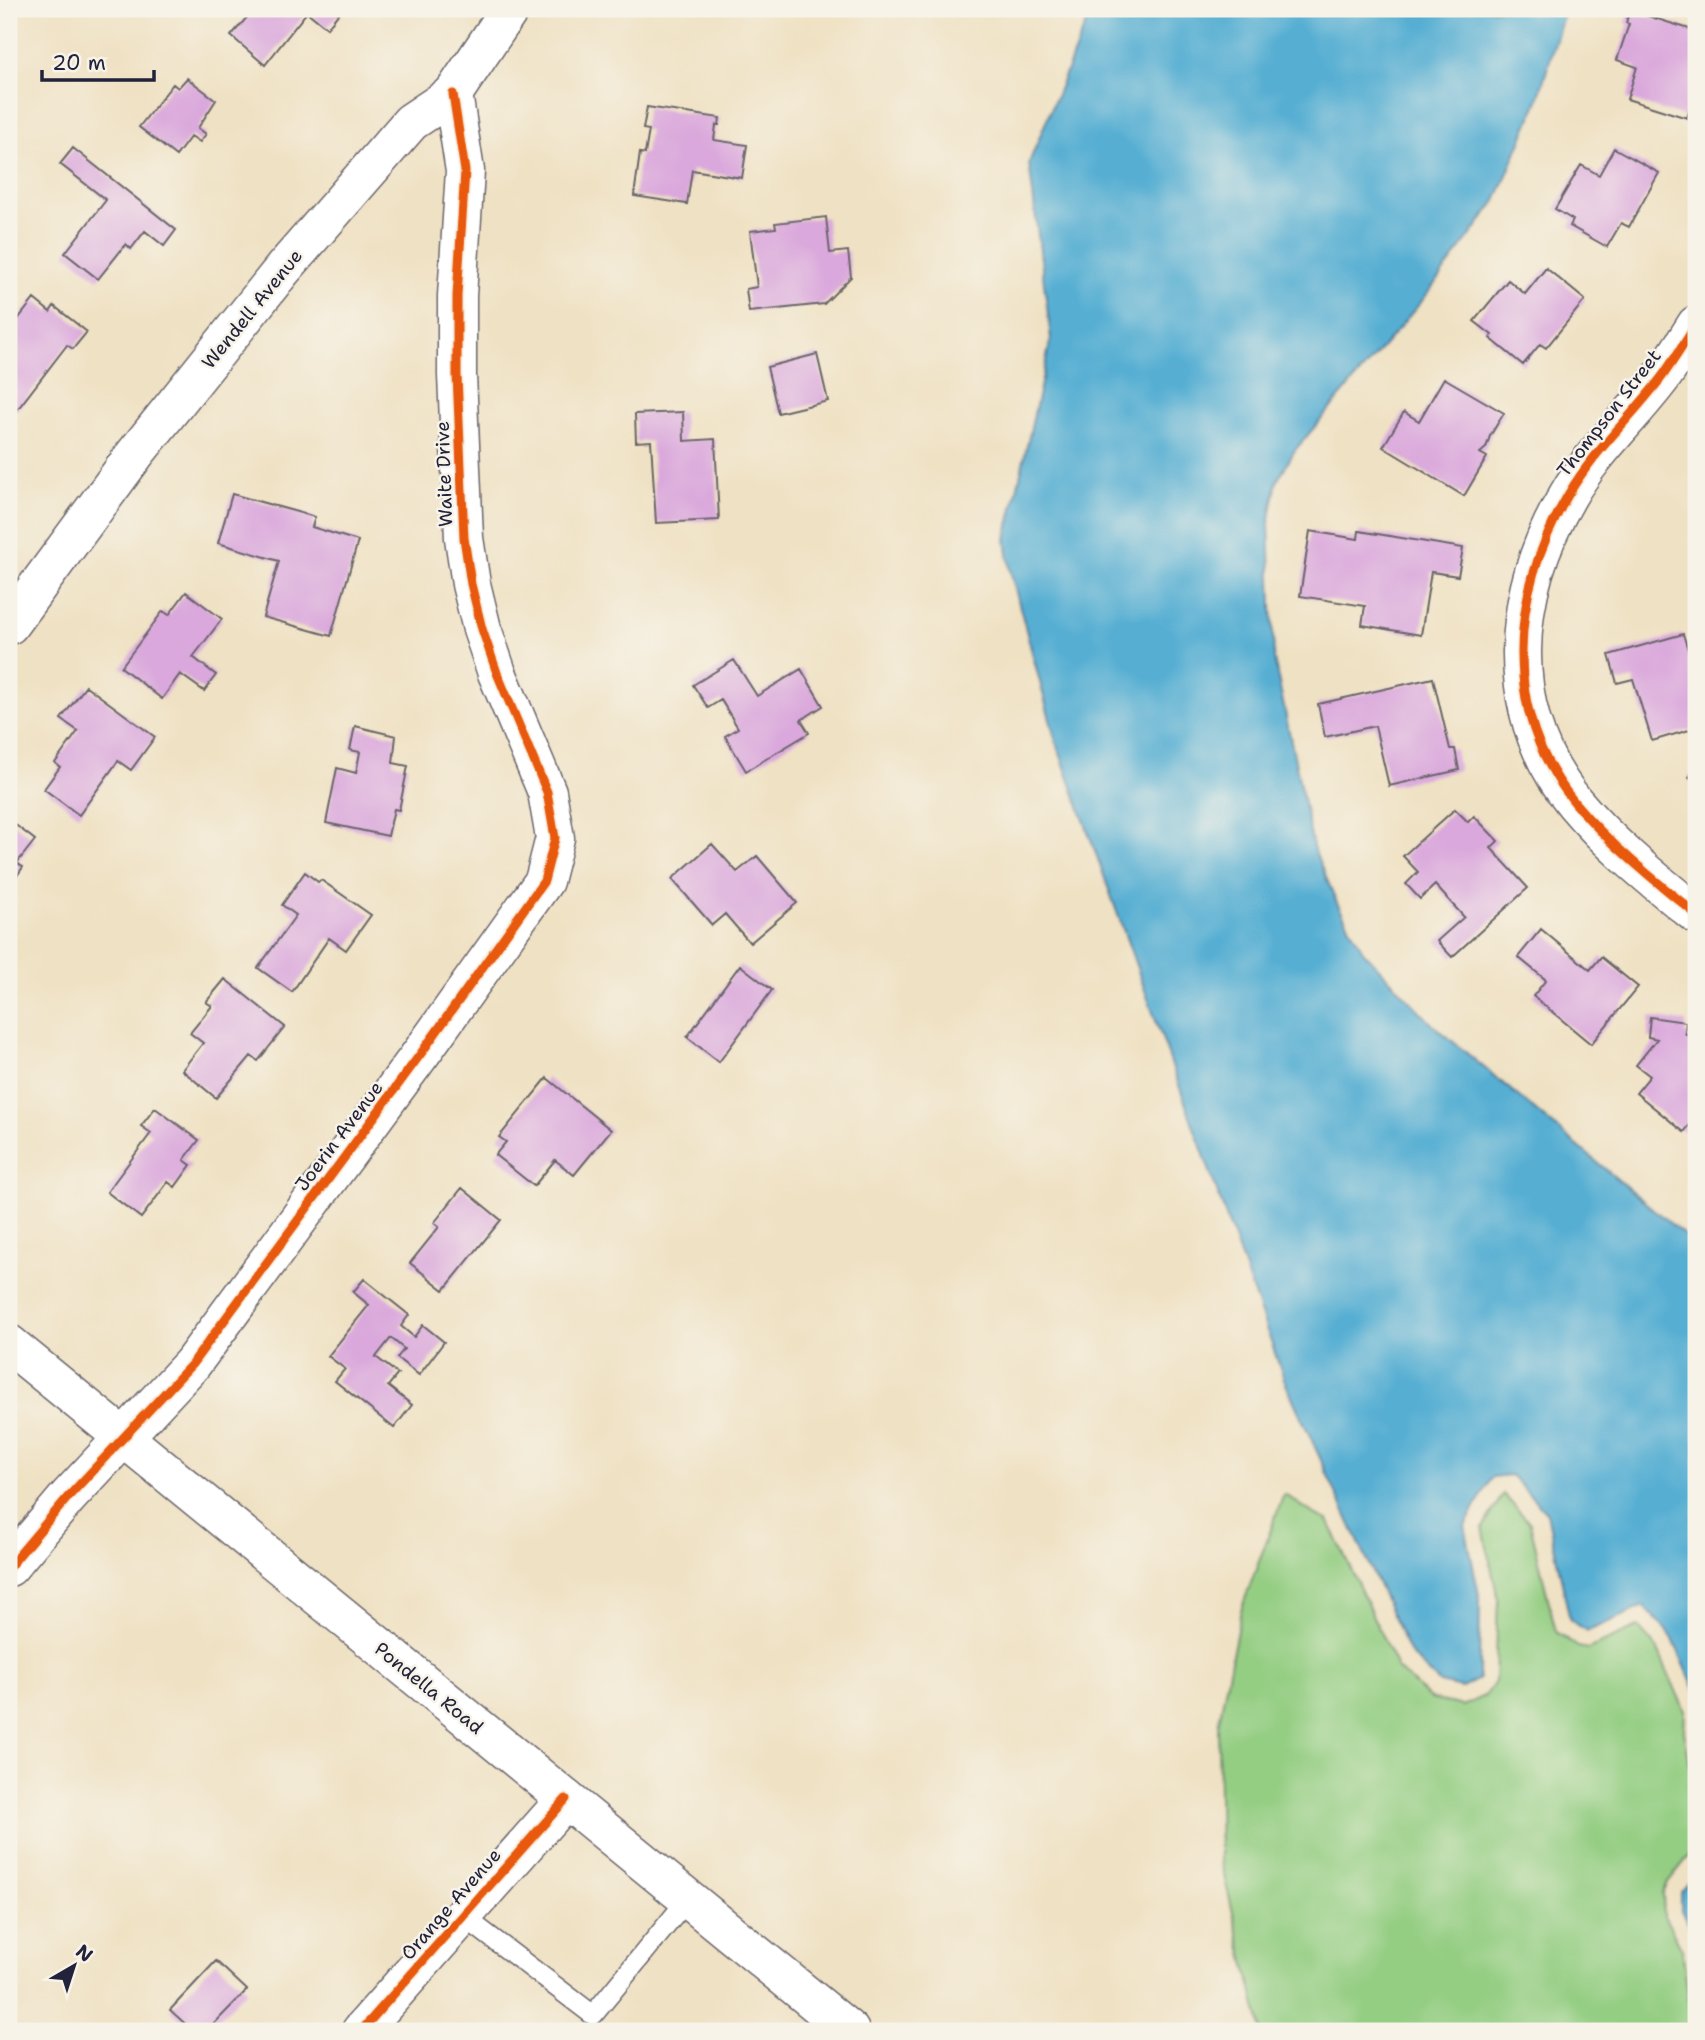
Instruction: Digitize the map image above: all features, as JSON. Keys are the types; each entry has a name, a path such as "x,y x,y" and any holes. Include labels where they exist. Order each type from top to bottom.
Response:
{"street":[{"name":"Wendell Avenue","path":"9,625 135,454 283,270 411,122 453,94 510,9"},
{"name":"Waite Drive","path":"453,94 465,172 457,272 457,362 464,538 482,629 497,673 547,792 555,838"},
{"name":"Thompson Street","path":"1696,325 1664,374 1596,455 1547,534 1531,577 1522,625 1522,673 1531,720 1549,764 1574,801 1603,834 1696,915"},
{"name":"Joerin Avenue","path":"9,1566 68,1497 192,1364 422,1052 544,881 555,838"},
{"name":"Pondella Road","path":"9,1344 688,1899 841,2028"},
{"name":"Orange Avenue","path":"361,2031 566,1800"}],"lane":[{"path":"463,1916 593,2015 688,1899"}],"green space":[{"path":"1284,1494 1328,1520 1397,1668 1430,1699 1463,1706 1486,1695 1495,1682 1498,1599 1483,1528 1503,1494 1530,1523 1556,1632 1578,1647 1588,1649 1638,1627 1657,1648 1685,1711 1684,1732 1696,1796 1696,1818 1689,1856 1668,1882 1663,1894 1664,1916 1682,1949 1691,2016 1685,2031 1262,2031 1220,1859 1218,1726 1241,1610"}],"water":[{"path":"1092,9 1565,9 1537,103 1496,201 1422,301 1295,450 1277,481 1269,523 1274,659 1313,847 1337,903 1363,951 1432,1024 1696,1245 1696,1691 1672,1637 1644,1606 1588,1631 1570,1620 1547,1513 1511,1475 1492,1477 1465,1526 1480,1600 1479,1679 1462,1688 1440,1683 1410,1654 1286,1384 1056,742 1010,570 1006,539 1051,339 1029,163"},
{"path":"1696,1874 1696,1937 1681,1910 1681,1892"}],"building":[{"path":"254,9 336,9 340,12 327,28 307,12 265,65 231,36"},
{"path":"1630,9 1646,12 1644,15 1696,31 1696,89 1687,118 1627,99 1637,67 1617,60 1629,24 1626,23"},
{"path":"187,78 216,100 198,128 206,134 200,142 191,136 176,156 139,127 173,84 178,88"},
{"path":"647,107 720,118 714,140 747,145 742,178 692,170 687,204 634,196 640,153 645,154 649,130 643,129"},
{"path":"73,148 176,230 164,246 145,231 131,249 126,244 98,279 65,253 106,200 60,164"},
{"path":"1614,148 1659,173 1629,227 1621,223 1607,247 1570,226 1573,220 1555,209 1581,165 1599,175"},
{"path":"826,217 830,253 848,251 851,277 824,304 749,312 746,289 757,287 750,231 776,228 775,223"},
{"path":"1546,268 1585,300 1546,348 1540,344 1523,365 1474,321 1508,280 1525,294"},
{"path":"34,299 50,312 54,306 87,332 73,349 67,345 17,410 9,404 9,326 11,328"},
{"path":"817,354 828,401 778,413 767,367"},
{"path":"1444,378 1504,413 1486,448 1480,453 1487,457 1464,496 1383,447 1404,412 1419,421"},
{"path":"683,412 684,441 715,439 719,520 656,523 651,441 636,442 635,414"},
{"path":"232,494 315,517 312,527 358,541 331,636 263,617 279,561 218,543"},
{"path":"1310,531 1358,539 1359,531 1463,548 1458,576 1431,572 1421,635 1362,625 1365,606 1300,596"},
{"path":"186,592 222,619 193,657 216,675 204,691 180,674 162,699 121,667 163,611 169,615"},
{"path":"1683,634 1689,653 1696,651 1696,728 1652,741 1633,679 1617,683 1609,655"},
{"path":"734,660 757,696 801,669 823,706 801,720 809,733 746,771 725,736 738,728 721,700 708,708 693,685"},
{"path":"1433,678 1450,749 1455,749 1459,770 1389,786 1375,726 1325,737 1318,704"},
{"path":"86,686 155,737 131,770 118,761 79,815 44,789 60,767 55,763 78,731 61,719"},
{"path":"355,726 396,736 393,763 408,766 399,810 394,809 388,836 326,823 337,768 356,773 360,752 350,750"},
{"path":"1696,769 1696,783 1689,777"},
{"path":"1455,809 1468,822 1474,816 1498,841 1491,848 1528,888 1452,957 1437,941 1464,917 1435,885 1420,899 1406,884 1418,872 1403,856"},
{"path":"9,820 35,840 17,863 23,867 9,892"},
{"path":"712,844 737,872 757,856 797,903 750,943 725,914 712,925 672,879"},
{"path":"305,872 371,915 346,950 329,938 292,992 258,968 296,915 282,905"},
{"path":"1541,929 1590,970 1601,957 1638,987 1591,1044 1533,996 1546,980 1518,957"},
{"path":"740,965 772,990 719,1062 687,1037"},
{"path":"225,979 285,1027 258,1061 251,1056 216,1098 182,1070 203,1043 190,1033 212,1006 206,1002"},
{"path":"1650,1017 1686,1022 1685,1033 1696,1042 1696,1117 1684,1132 1636,1093 1650,1076 1636,1065 1657,1039 1648,1037"},
{"path":"547,1078 611,1130 574,1175 555,1160 534,1186 495,1155 506,1142 499,1137"},
{"path":"155,1108 199,1140 184,1160 191,1165 175,1187 168,1182 141,1218 107,1192 151,1133 141,1126"},
{"path":"462,1188 501,1220 444,1290 410,1263 439,1227 434,1223"},
{"path":"364,1279 409,1315 401,1326 414,1337 423,1325 444,1342 419,1375 397,1358 404,1349 391,1338 376,1357 398,1374 388,1386 412,1405 394,1428 335,1381 345,1369 328,1356 369,1305 353,1292"},
{"path":"216,1961 247,1990 207,2031 193,2031 170,2010"}],"cycle path":[{"path":"9,1567 68,1497 192,1364 422,1052 544,881 555,838 547,792 497,673 482,629 464,538 457,375 457,296 465,171 453,94"},
{"path":"1696,325 1664,374 1590,463 1568,495 1549,532 1534,571 1525,611 1522,651 1525,691 1534,730 1551,767 1575,803 1603,833 1633,862 1696,914"},
{"path":"361,2031 566,1799"}]}
